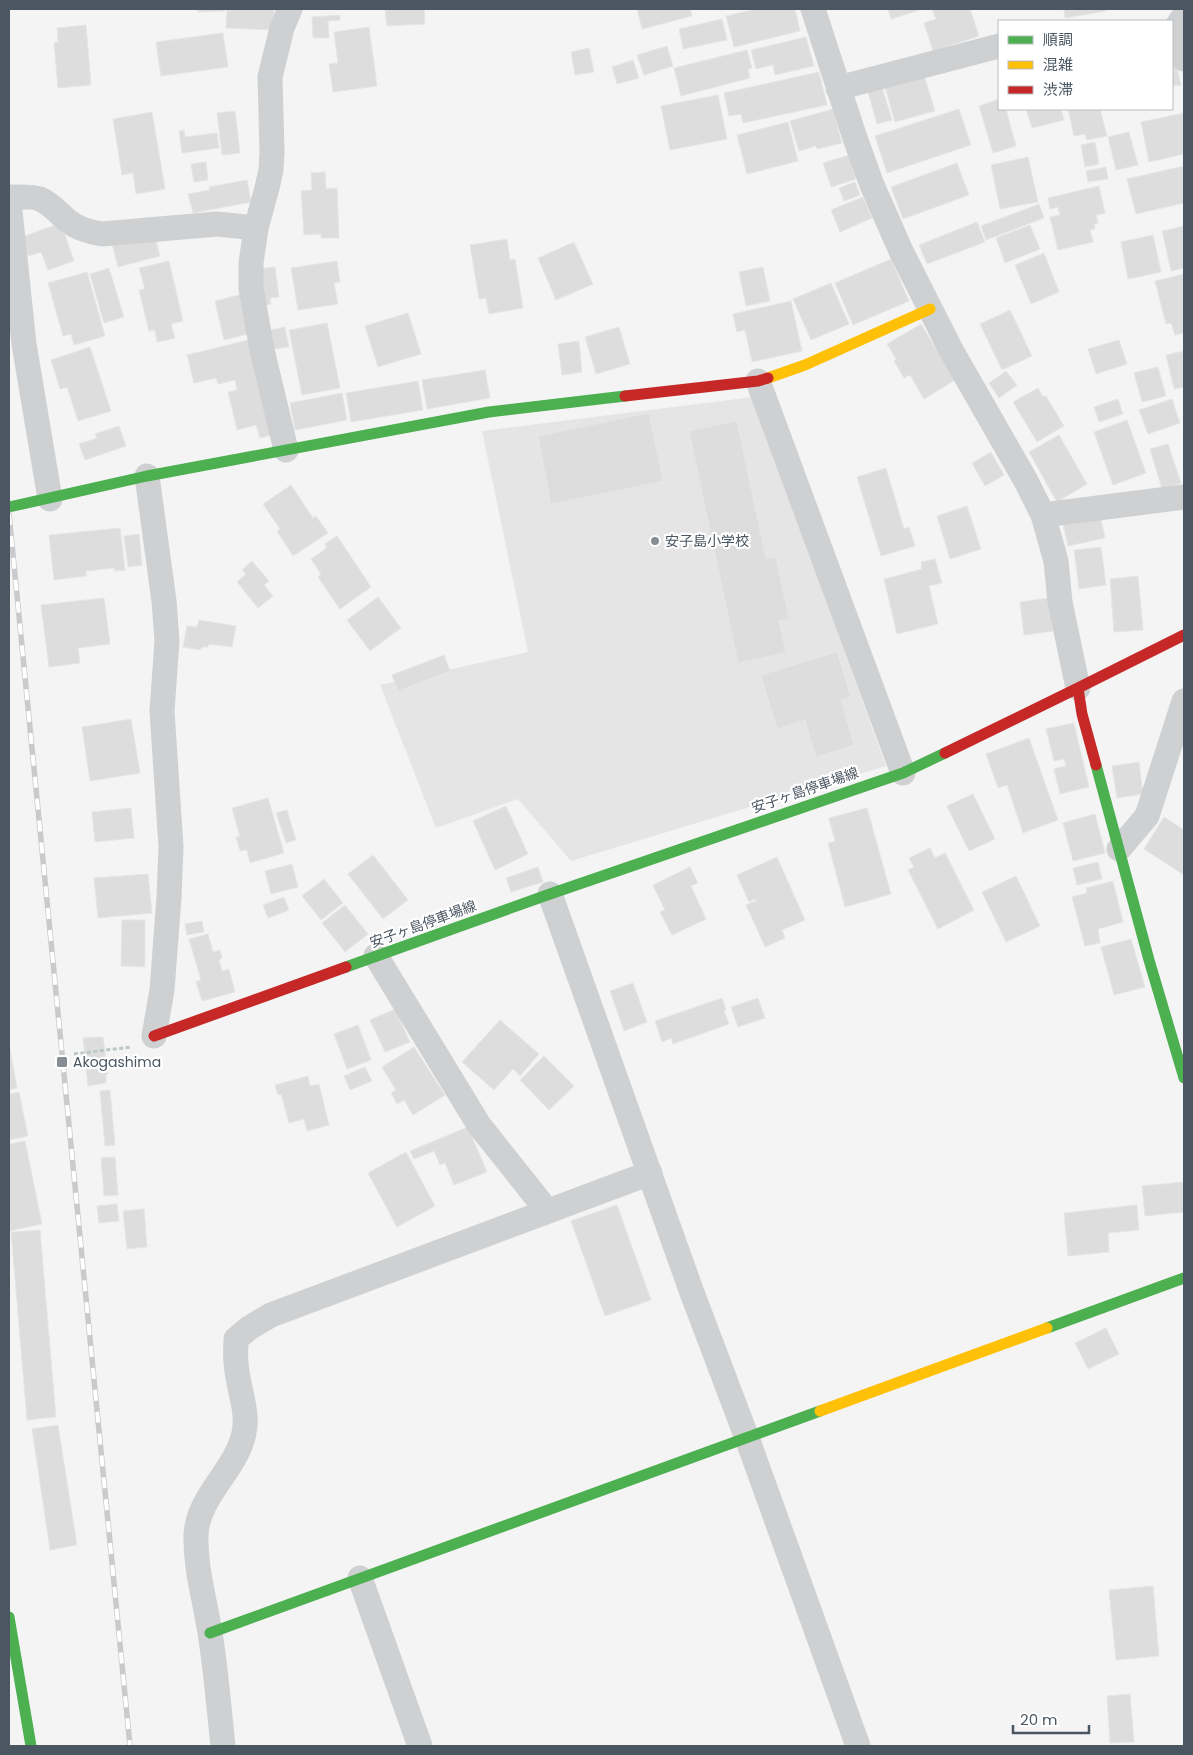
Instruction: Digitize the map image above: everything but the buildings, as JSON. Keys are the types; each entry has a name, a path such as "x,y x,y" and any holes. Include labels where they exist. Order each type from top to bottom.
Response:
{"main road":[{"path":"9,508 147,476 489,412 758,381 805,365 930,309"},
{"name":"安子ヶ島停車場線","path":"154,1036 550,894 903,773 1184,635"},
{"path":"1078,688 1082,714 1149,960 1184,1078"},
{"path":"210,1633 1184,1278"},
{"path":"9,1617 31,1746"}],"street":[{"path":"286,450 262,350 251,288 252,248 271,170 270,77 282,28 290,9"},
{"path":"813,9 872,185 901,251 951,350 1026,481 1043,515 1056,561 1060,602 1078,688"},
{"path":"1178,22 1184,59"},
{"path":"838,88 998,46"},
{"path":"9,197 38,198 80,229 102,234 217,224 256,228"},
{"path":"9,200 24,344 50,498"},
{"path":"758,381 903,773"},
{"path":"147,476 164,601 167,641 162,711 171,847 162,990 154,1036"},
{"path":"1043,515 1184,497"},
{"path":"1119,849 1147,816 1184,701"},
{"path":"550,894 691,1290 747,1438 858,1746"},
{"path":"376,956 479,1125 541,1203 544,1213"},
{"path":"223,1746 210,1633 198,1571 196,1534 199,1517 205,1503 236,1458 245,1432 245,1415 236,1362 236,1339 248,1328 271,1315 650,1173"},
{"path":"360,1578 420,1746"}],"path":[{"path":"74,1054 135,1046 154,1036"}],"shaded area":[{"name":"安子島小学校","path":"753,397 886,766 571,861 518,799 436,828 380,685 528,652 482,431"}],"railway":[{"path":"9,514 130,1746"}],"traffic: fast":[{"path":"9,507 147,476 489,412 625,396"},
{"path":"346,967 550,894 903,773 945,753"},
{"path":"1096,765 1149,960 1184,1078"},
{"path":"1047,1328 1184,1278"},
{"path":"210,1633 820,1411"},
{"path":"9,1617 31,1746"}],"traffic: slow":[{"path":"768,378 805,365 930,309"},
{"path":"820,1411 1047,1328"}],"traffic: jam":[{"path":"625,396 758,381 768,378"},
{"path":"1078,688 1184,635"},
{"path":"945,753 1078,688 1082,714 1096,765"},
{"path":"154,1036 346,967"}],"place":[{"name":"安子島小学校","path":"655,541"},
{"name":"Akogashima","path":"62,1062"}]}
